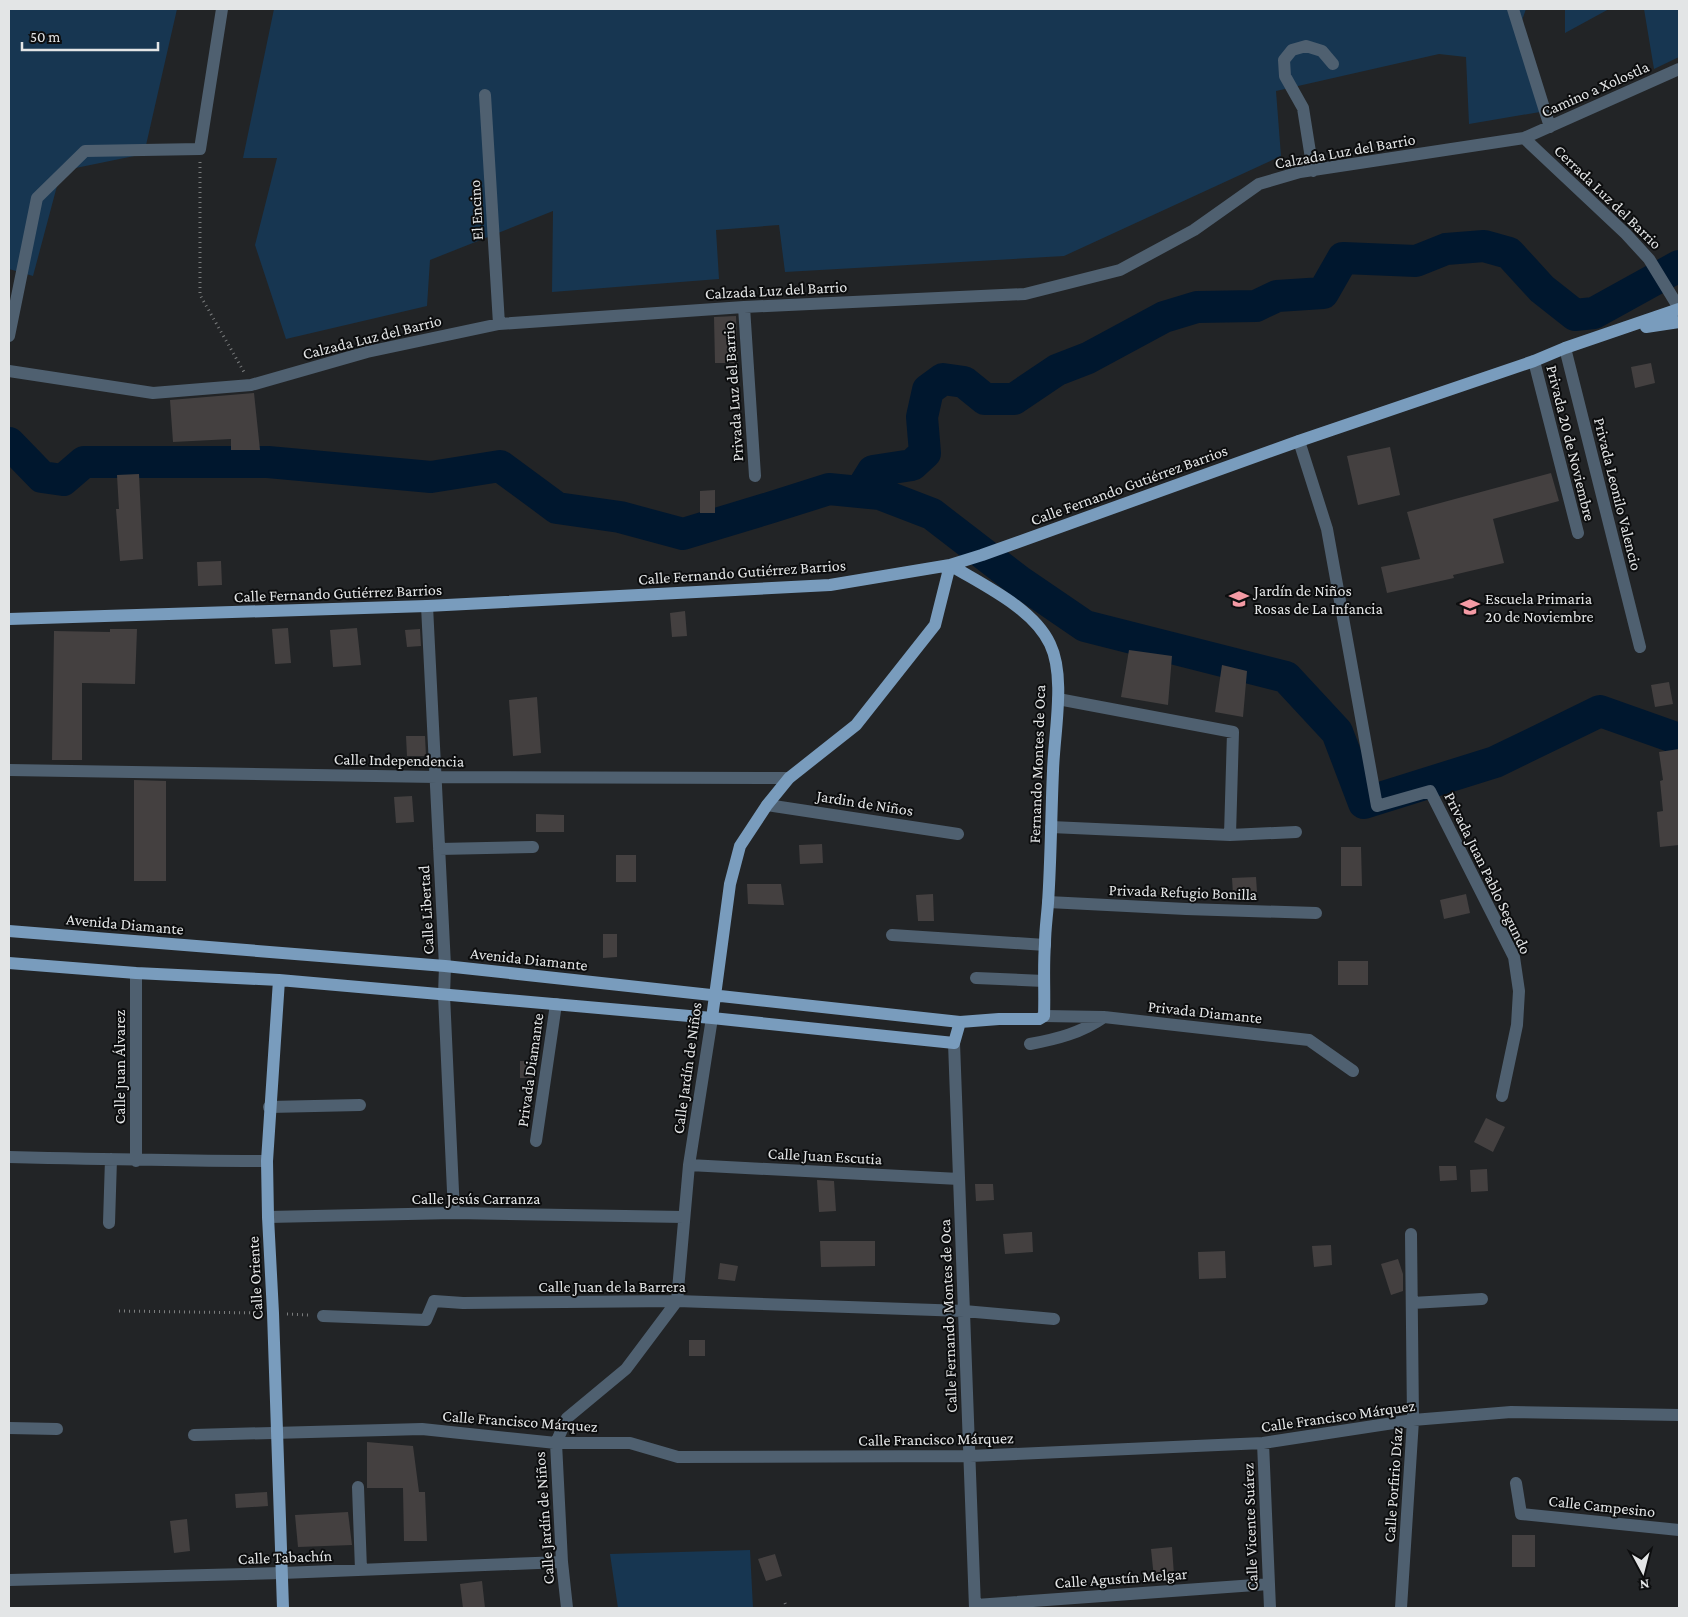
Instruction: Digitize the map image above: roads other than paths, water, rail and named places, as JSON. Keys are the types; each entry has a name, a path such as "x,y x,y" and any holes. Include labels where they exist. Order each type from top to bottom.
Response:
{"main road":[{"name":"Calle Fernando Gutiérrez Barrios","path":"9,619 427,606 830,585 950,565 1679,309"},
{"name":"Calle Fernando Gutiérrez Barrios","path":"1616,332 1679,322"},
{"name":"Fernando Montes de Oca","path":"950,565 1020,608 1034,621 1049,642 1056,659 1058,699 1045,945 1044,1016"},
{"name":"Calle Jardín de Niños","path":"712,1018 730,884 740,846 767,805 789,778 856,725 935,625 950,565"},
{"name":"Avenida Diamante","path":"9,931 445,966 960,1022 1039,1019 1044,1016"},
{"path":"9,963 136,973 279,980 712,1018 954,1044"},
{"name":"Calle Oriente","path":"279,980 269,1108 267,1161 283,1608"},
{"name":"Calle Fernando Montes de Oca","path":"954,1044 960,1022"}],"street":[{"path":"9,336 37,198 85,151 200,148 222,9"},
{"path":"1513,9 1550,127"},
{"path":"1313,170 1303,108 1286,76 1284,60 1292,50 1306,46 1322,51 1333,64"},
{"name":"Camino a Xolostla","path":"1524,138 1679,69"},
{"name":"El Encino","path":"485,95 499,324"},
{"name":"Calzada Luz del Barrio","path":"9,371 153,393 252,385 367,352 499,324 744,307 1025,294 1120,270 1194,230 1260,184 1300,172 1524,138"},
{"name":"Cerrada Luz del Barrio","path":"1524,138 1626,234 1649,259 1679,309"},
{"name":"Privada Luz del Barrio","path":"744,307 755,476"},
{"name":"Privada Leonilo Valencio","path":"1565,348 1640,647"},
{"name":"Privada 20 de Noviembre","path":"1534,361 1578,533"},
{"name":"Privada Juan Pablo Segundo","path":"1299,441 1327,529 1377,806 1430,791 1514,957 1519,991 1518,1026 1502,1096"},
{"name":"Calle Libertad","path":"427,606 445,966 444,995 454,1213"},
{"path":"1058,699 1233,732 1230,835"},
{"name":"Calle Independencia","path":"9,770 436,777 789,778"},
{"name":"Jardin de Niños","path":"767,805 958,834"},
{"path":"1051,827 1230,835 1296,832"},
{"path":"439,849 533,847"},
{"name":"Privada Refugio Bonilla","path":"1048,902 1316,913"},
{"path":"892,935 1045,945"},
{"name":"Calle Juan Álvarez","path":"136,973 136,1161"},
{"path":"976,978 1044,981"},
{"name":"Privada Diamante","path":"536,1141 556,1004"},
{"name":"Privada Diamante","path":"1044,1016 1104,1017 1309,1040 1353,1071"},
{"path":"1030,1044 1062,1037 1089,1028 1104,1017"},
{"name":"Calle Jardín de Niños","path":"567,1608 562,1562 556,1443 567,1418 626,1370 677,1301 689,1165 712,1018"},
{"name":"Calle Fernando Montes de Oca","path":"954,1044 976,1607"},
{"path":"269,1108 360,1105"},
{"path":"9,1157 136,1161 267,1161"},
{"path":"109,1223 111,1159"},
{"name":"Calle Juan Escutia","path":"689,1165 959,1179"},
{"name":"Calle Jesús Carranza","path":"268,1217 454,1213 684,1217"},
{"name":"Calle Porfirio Díaz","path":"1401,1608 1413,1420 1411,1234"},
{"path":"1412,1303 1482,1299"},
{"name":"Calle Juan de la Barrera","path":"323,1316 426,1320 434,1301 463,1303 677,1301 964,1311 1054,1319"},
{"name":"Calle Francisco Márquez","path":"194,1435 422,1429 556,1443 630,1443 678,1457 970,1456 1263,1444 1413,1420 1511,1412 1679,1414"},
{"path":"9,1428 57,1429"},
{"name":"Calle Vicente Suárez","path":"1263,1444 1270,1608"},
{"name":"Calle Campesino","path":"1516,1483 1521,1514 1679,1530"},
{"path":"358,1487 361,1570"},
{"name":"Calle Tabachín","path":"9,1580 282,1573 562,1562"},
{"name":"Calle Agustín Melgar","path":"976,1607 1269,1584"}],"waterway":[{"path":"860,492 873,471 912,465 925,453 922,417 928,390 943,379 964,382 985,399 1014,399 1057,370 1088,358 1164,317 1197,307 1256,306 1277,296 1323,293 1343,258 1416,261 1446,249 1484,246 1509,253 1542,289 1575,315 1594,313 1679,266"},
{"path":"9,443 42,477 63,480 84,462 268,462 431,477 500,466 557,508 620,517 683,534 829,489 880,494 932,514 1019,581 1085,626 1286,677 1337,732 1364,803 1495,762 1600,711 1679,739"}],"place":[{"name":"Jardín de Niños Rosas de La Infancia","path":"1239,599"},
{"name":"Escuela Primaria 20 de Noviembre","path":"1470,607"}]}
